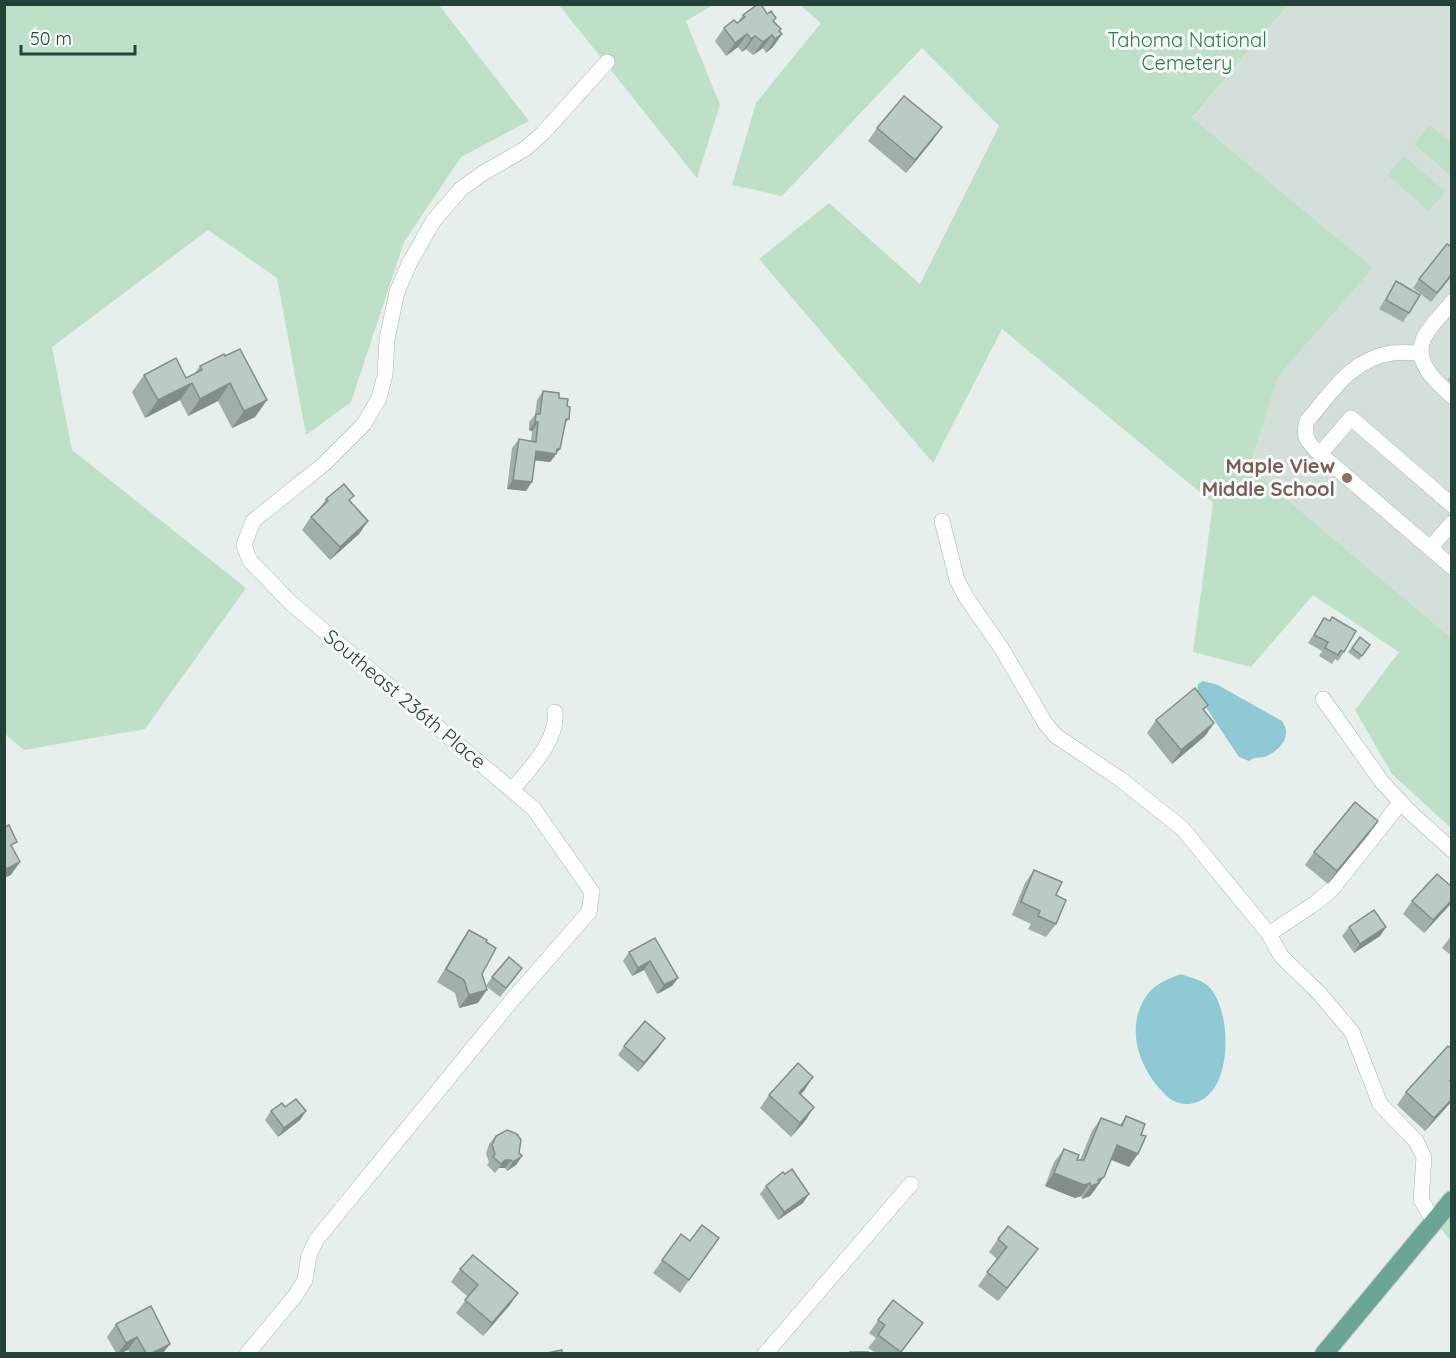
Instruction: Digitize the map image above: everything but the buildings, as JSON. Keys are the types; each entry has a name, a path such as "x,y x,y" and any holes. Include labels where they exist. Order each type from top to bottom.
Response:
{"main road":[{"path":"1324,1353 1452,1200"}],"street":[{"name":"Southeast 236th Place","path":"247,1353 305,1280 309,1255 317,1239 513,999 589,912 592,892 534,809 291,603 250,561 244,545 253,521 324,464 364,424 379,398 385,375 387,339 397,292 410,262 434,220 461,189 525,148 543,133 607,62"},
{"path":"1452,302 1423,340 1420,353 1424,367 1439,386 1452,396"},
{"path":"1420,353 1392,353 1363,362 1350,370 1307,422 1304,430 1308,443 1452,567"},
{"path":"1320,454 1351,418 1452,505"},
{"path":"942,521 961,588 1002,649 1045,723 1056,736 1120,779 1182,828 1269,934 1281,956 1319,993 1352,1032 1380,1104 1416,1141 1424,1157 1421,1200 1434,1221"},
{"path":"1430,548 1452,523"},
{"path":"1323,699 1382,782 1452,850"},
{"path":"513,789 538,758 554,731 555,712"},
{"path":"1269,934 1317,902 1333,888 1401,802"},
{"path":"765,1353 911,1184"}],"shaded area":[{"name":"Maple View Middle School","path":"1288,5 1451,5 1451,649 1034,306"}],"green space":[{"path":"5,4 439,5 529,121 461,157 404,242 351,402 306,435 277,278 208,230 52,347 72,450 246,588 145,729 24,750 4,733"},
{"path":"559,5 713,5 686,21 720,105 697,178"},
{"name":"Tahoma National Cemetery","path":"800,5 1288,5 1192,118 1373,268 1278,376 1249,468 1451,638 1451,828 1392,774 1355,710 1399,652 1313,595 1251,667 1193,652 1213,503 1002,329 933,463 759,259 829,203 920,284 999,126 922,48 782,196 732,185 756,103 821,23"},
{"path":"1430,125 1451,143 1451,176 1414,144"},
{"path":"1404,156 1445,191 1429,211 1387,175"},
{"path":"1451,1212 1451,1242 1440,1227"}],"water":[{"path":"1203,681 1218,685 1282,721 1286,736 1281,746 1265,757 1249,761 1239,757 1197,694 1198,684"},
{"path":"1181,974 1200,981 1210,988 1218,1000 1225,1035 1225,1054 1214,1088 1204,1099 1189,1104 1181,1104 1170,1099 1154,1081 1141,1058 1136,1032 1140,1007 1147,995 1158,984"}],"place":[{"name":"Maple View Middle School","path":"1347,478"}]}
